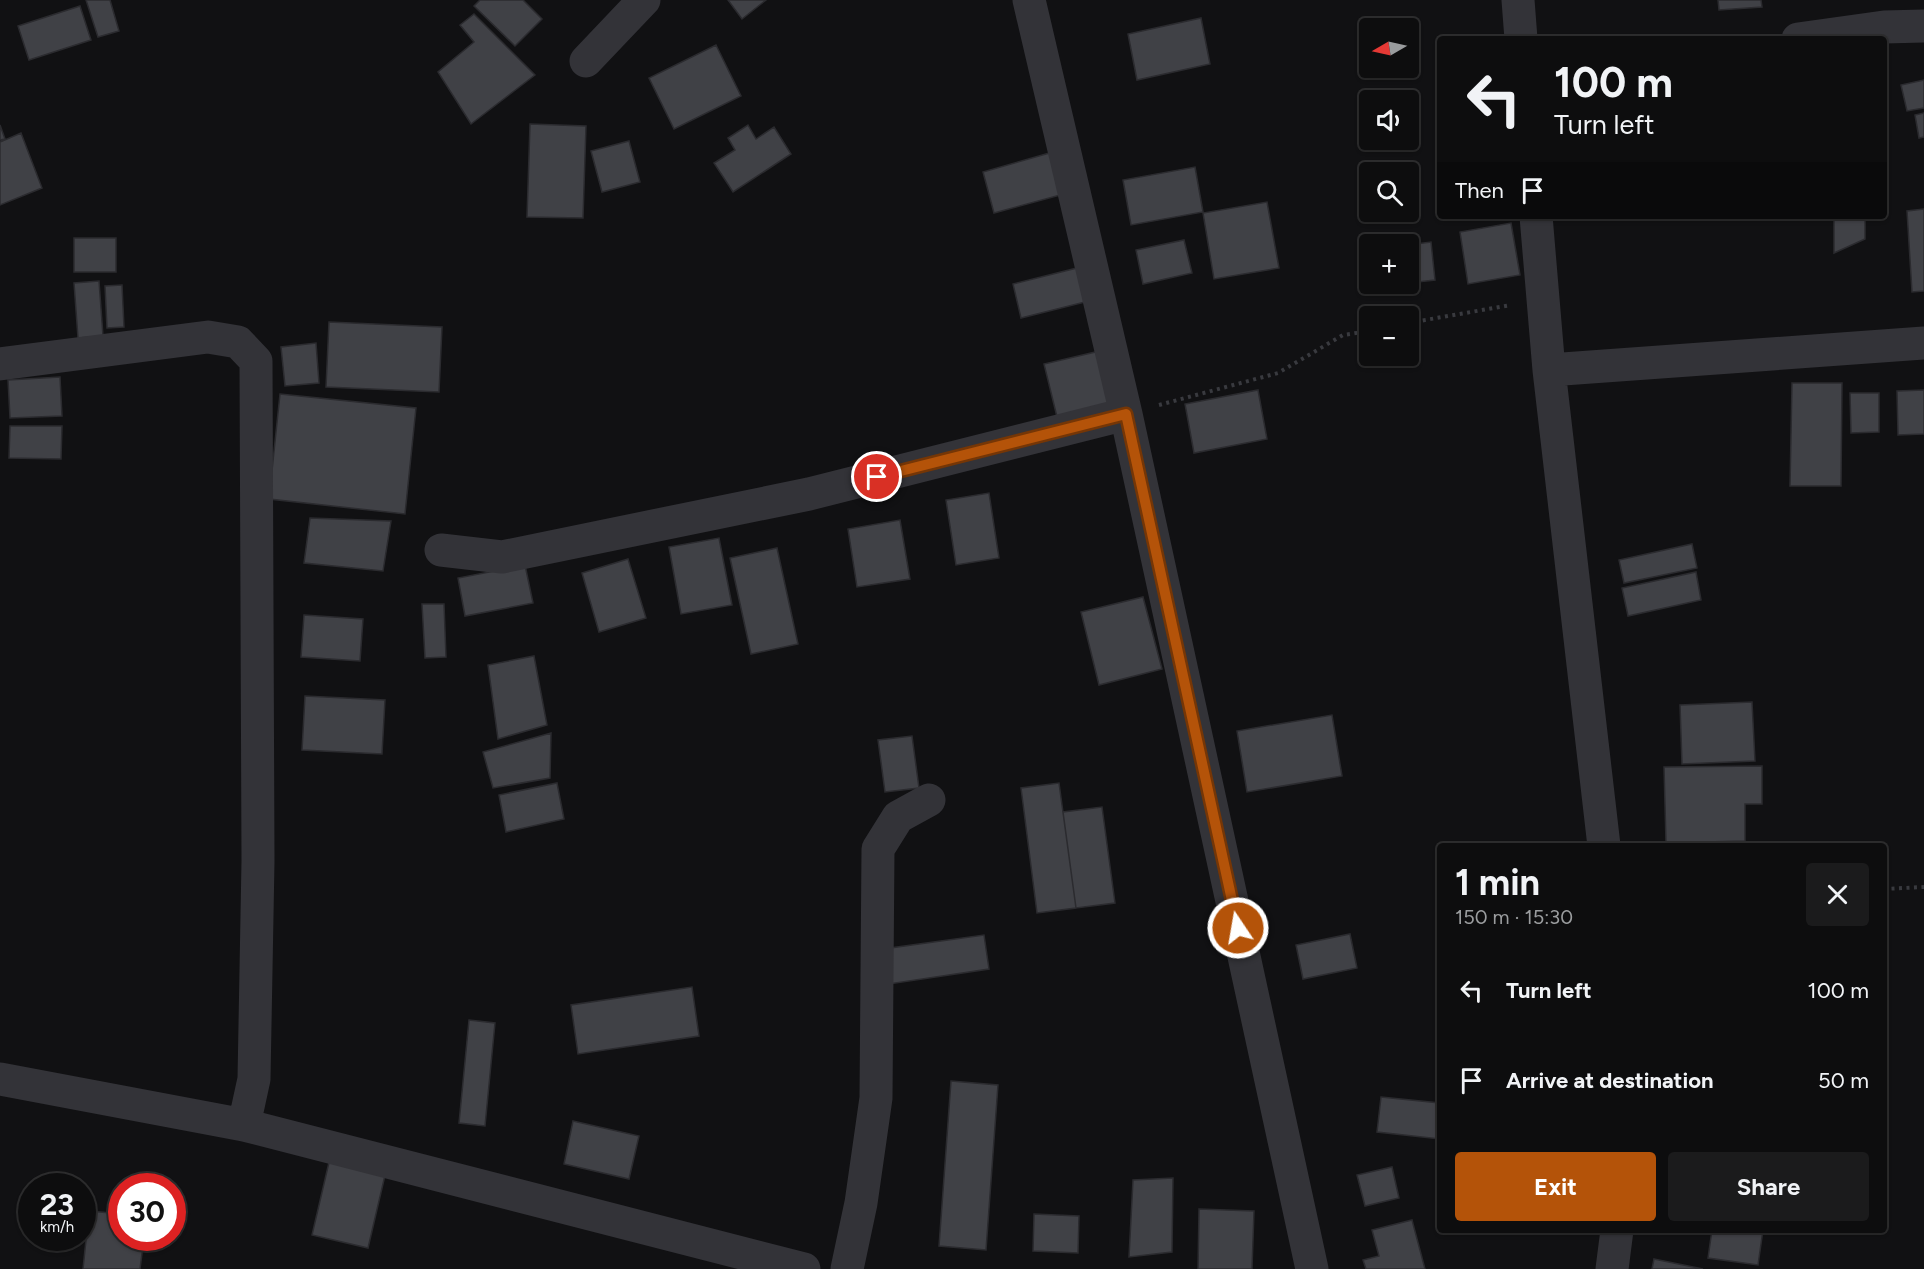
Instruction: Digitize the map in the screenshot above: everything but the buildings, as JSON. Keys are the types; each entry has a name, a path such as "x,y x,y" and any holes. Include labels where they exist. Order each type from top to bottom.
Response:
{"street":[{"path":"586,61 644,0"},
{"path":"1029,0 1126,414 1312,1269"},
{"path":"1518,0 1521,36"},
{"path":"1808,36 1883,14 1924,26"},
{"path":"1536,219 1549,370 1604,843"},
{"path":"0,364 207,337 238,342 256,361 258,861 254,1080 244,1125"},
{"path":"1549,370 1924,343"},
{"path":"441,550 502,557 809,494 1126,414"},
{"path":"847,1269 861,1203 876,1098 878,849 898,817 929,800"},
{"path":"0,1079 244,1125 804,1269"},
{"path":"1612,1269 1617,1233"}],"path":[{"path":"1419,321 1544,299"},
{"path":"1126,414 1278,373 1343,335 1359,332"},
{"path":"1887,889 1924,887"}],"route":[{"path":"877,477 1126,414 1238,928"}]}
